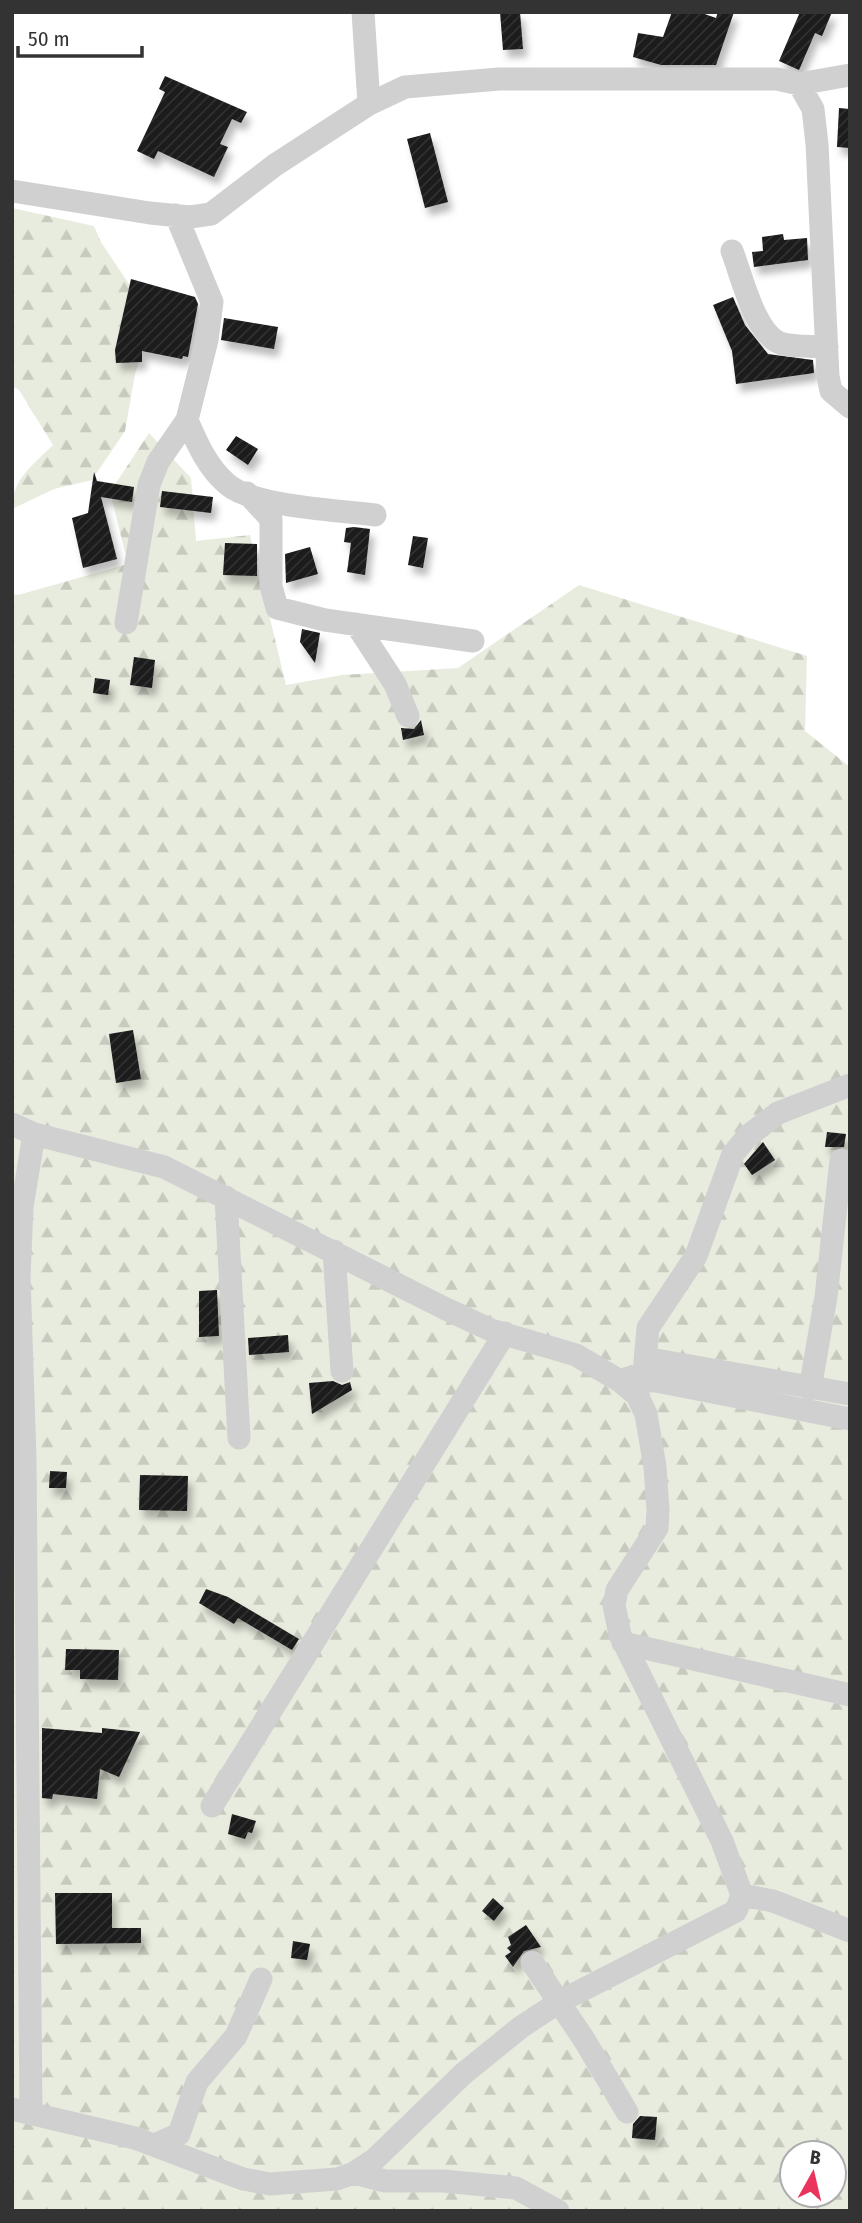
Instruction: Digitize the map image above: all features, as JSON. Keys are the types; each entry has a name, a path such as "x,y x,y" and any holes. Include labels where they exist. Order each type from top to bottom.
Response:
{"street":[{"path":"363,12 369,104"},
{"path":"12,191 176,215 211,214 275,165 369,104 405,87 499,79 778,79 800,84 850,75"},
{"path":"800,84 813,109 817,144 831,391 850,407"},
{"path":"126,623 149,485 158,462 187,420 207,340 212,302 176,215"},
{"path":"732,251 761,328 771,338 783,344 827,347"},
{"path":"187,420 201,452 228,485 277,503 375,515"},
{"path":"247,493 271,519 271,586 277,608 356,624 472,641"},
{"path":"356,624 413,709"},
{"path":"643,1373 648,1328 696,1256 733,1154 748,1136 778,1113 850,1085"},
{"path":"12,1124 34,1134 164,1167 446,1309 505,1334 576,1355 620,1381 637,1395 646,1415 655,1467 659,1510 657,1528 617,1591 615,1621 623,1643 722,1841 741,1895 736,1910 559,2003 521,2027 463,2074 374,2160 354,2173 337,2179 270,2184 243,2179 155,2145 22,2112 25,1458 19,1277 22,1207 34,1134"},
{"path":"810,1389 826,1297 841,1160"},
{"path":"226,1197 239,1438"},
{"path":"334,1251 342,1371"},
{"path":"212,1806 505,1334"},
{"path":"620,1381 643,1373 650,1359 850,1394"},
{"path":"620,1381 656,1381 850,1419"},
{"path":"623,1643 850,1695"},
{"path":"741,1895 773,1901 850,1931"},
{"path":"532,1962 627,2112"},
{"path":"155,2145 179,2134 197,2082 236,2036 261,1979"},
{"path":"354,2173 385,2181 443,2181 516,2188 558,2211"}],"green space":[{"path":"12,208 94,226 101,242 137,296 147,337 135,374 125,431 92,480 54,489 12,509 20,481 53,445 19,390 12,386"},
{"path":"149,433 191,478 196,541 250,535 286,685 342,675 458,668 579,585 807,656 805,731 850,767 850,2211 12,2211 12,594 18,595 128,564 110,492"}],"building":[{"path":"500,12 520,12 523,49 503,50"},
{"path":"672,12 699,12 716,18 718,12 734,12 716,65 661,65 633,57 638,33 663,37"},
{"path":"800,12 832,12 822,36 815,33 799,70 779,61"},
{"path":"165,76 247,112 241,123 232,119 220,144 228,147 214,177 158,151 154,159 137,151 165,92 159,89"},
{"path":"839,108 850,109 850,148 837,147"},
{"path":"430,133 448,202 425,208 407,139"},
{"path":"783,234 784,240 807,238 808,260 754,267 752,252 763,251 762,237"},
{"path":"131,279 195,297 198,304 188,357 183,356 182,359 142,351 142,362 116,363 115,350"},
{"path":"733,297 745,325 768,354 813,360 814,373 736,384 732,351 713,305"},
{"path":"224,318 278,327 274,349 221,340"},
{"path":"236,436 258,449 248,465 226,450"},
{"path":"94,472 97,481 134,487 132,502 101,497 117,559 83,568 72,518 88,513"},
{"path":"162,491 213,497 211,513 160,507"},
{"path":"346,528 370,529 365,575 347,572 351,543 344,542"},
{"path":"413,536 428,538 423,568 408,565"},
{"path":"225,543 257,544 257,576 223,575"},
{"path":"310,547 318,574 286,583 285,554"},
{"path":"302,629 320,633 315,663 300,642"},
{"path":"134,657 155,660 152,688 130,685"},
{"path":"95,678 110,680 108,695 93,693"},
{"path":"421,720 424,735 403,740 401,728 414,729"},
{"path":"133,1030 141,1079 116,1083 109,1034"},
{"path":"827,1132 846,1134 844,1147 825,1147"},
{"path":"763,1142 775,1160 752,1175 744,1164"},
{"path":"217,1290 219,1336 199,1337 199,1291"},
{"path":"288,1335 289,1352 249,1355 248,1338"},
{"path":"333,1381 342,1385 350,1382 352,1390 312,1414 309,1383"},
{"path":"50,1471 67,1472 66,1488 49,1488"},
{"path":"140,1475 188,1476 187,1511 139,1510"},
{"path":"206,1589 228,1597 299,1639 292,1650 238,1618 234,1624 199,1603"},
{"path":"66,1649 119,1650 118,1680 80,1679 80,1670 65,1670"},
{"path":"42,1728 102,1733 102,1728 140,1732 119,1777 100,1769 97,1799 53,1794 52,1799 42,1798"},
{"path":"232,1814 256,1821 252,1833 248,1832 245,1839 228,1834"},
{"path":"55,1893 112,1893 112,1928 141,1928 141,1943 56,1944"},
{"path":"493,1898 504,1908 494,1921 482,1911"},
{"path":"526,1925 541,1947 524,1951 513,1967 505,1956 511,1952 507,1948 511,1945 508,1937"},
{"path":"293,1941 310,1944 307,1960 291,1958"},
{"path":"640,2116 657,2117 655,2140 632,2138 633,2124"}]}
